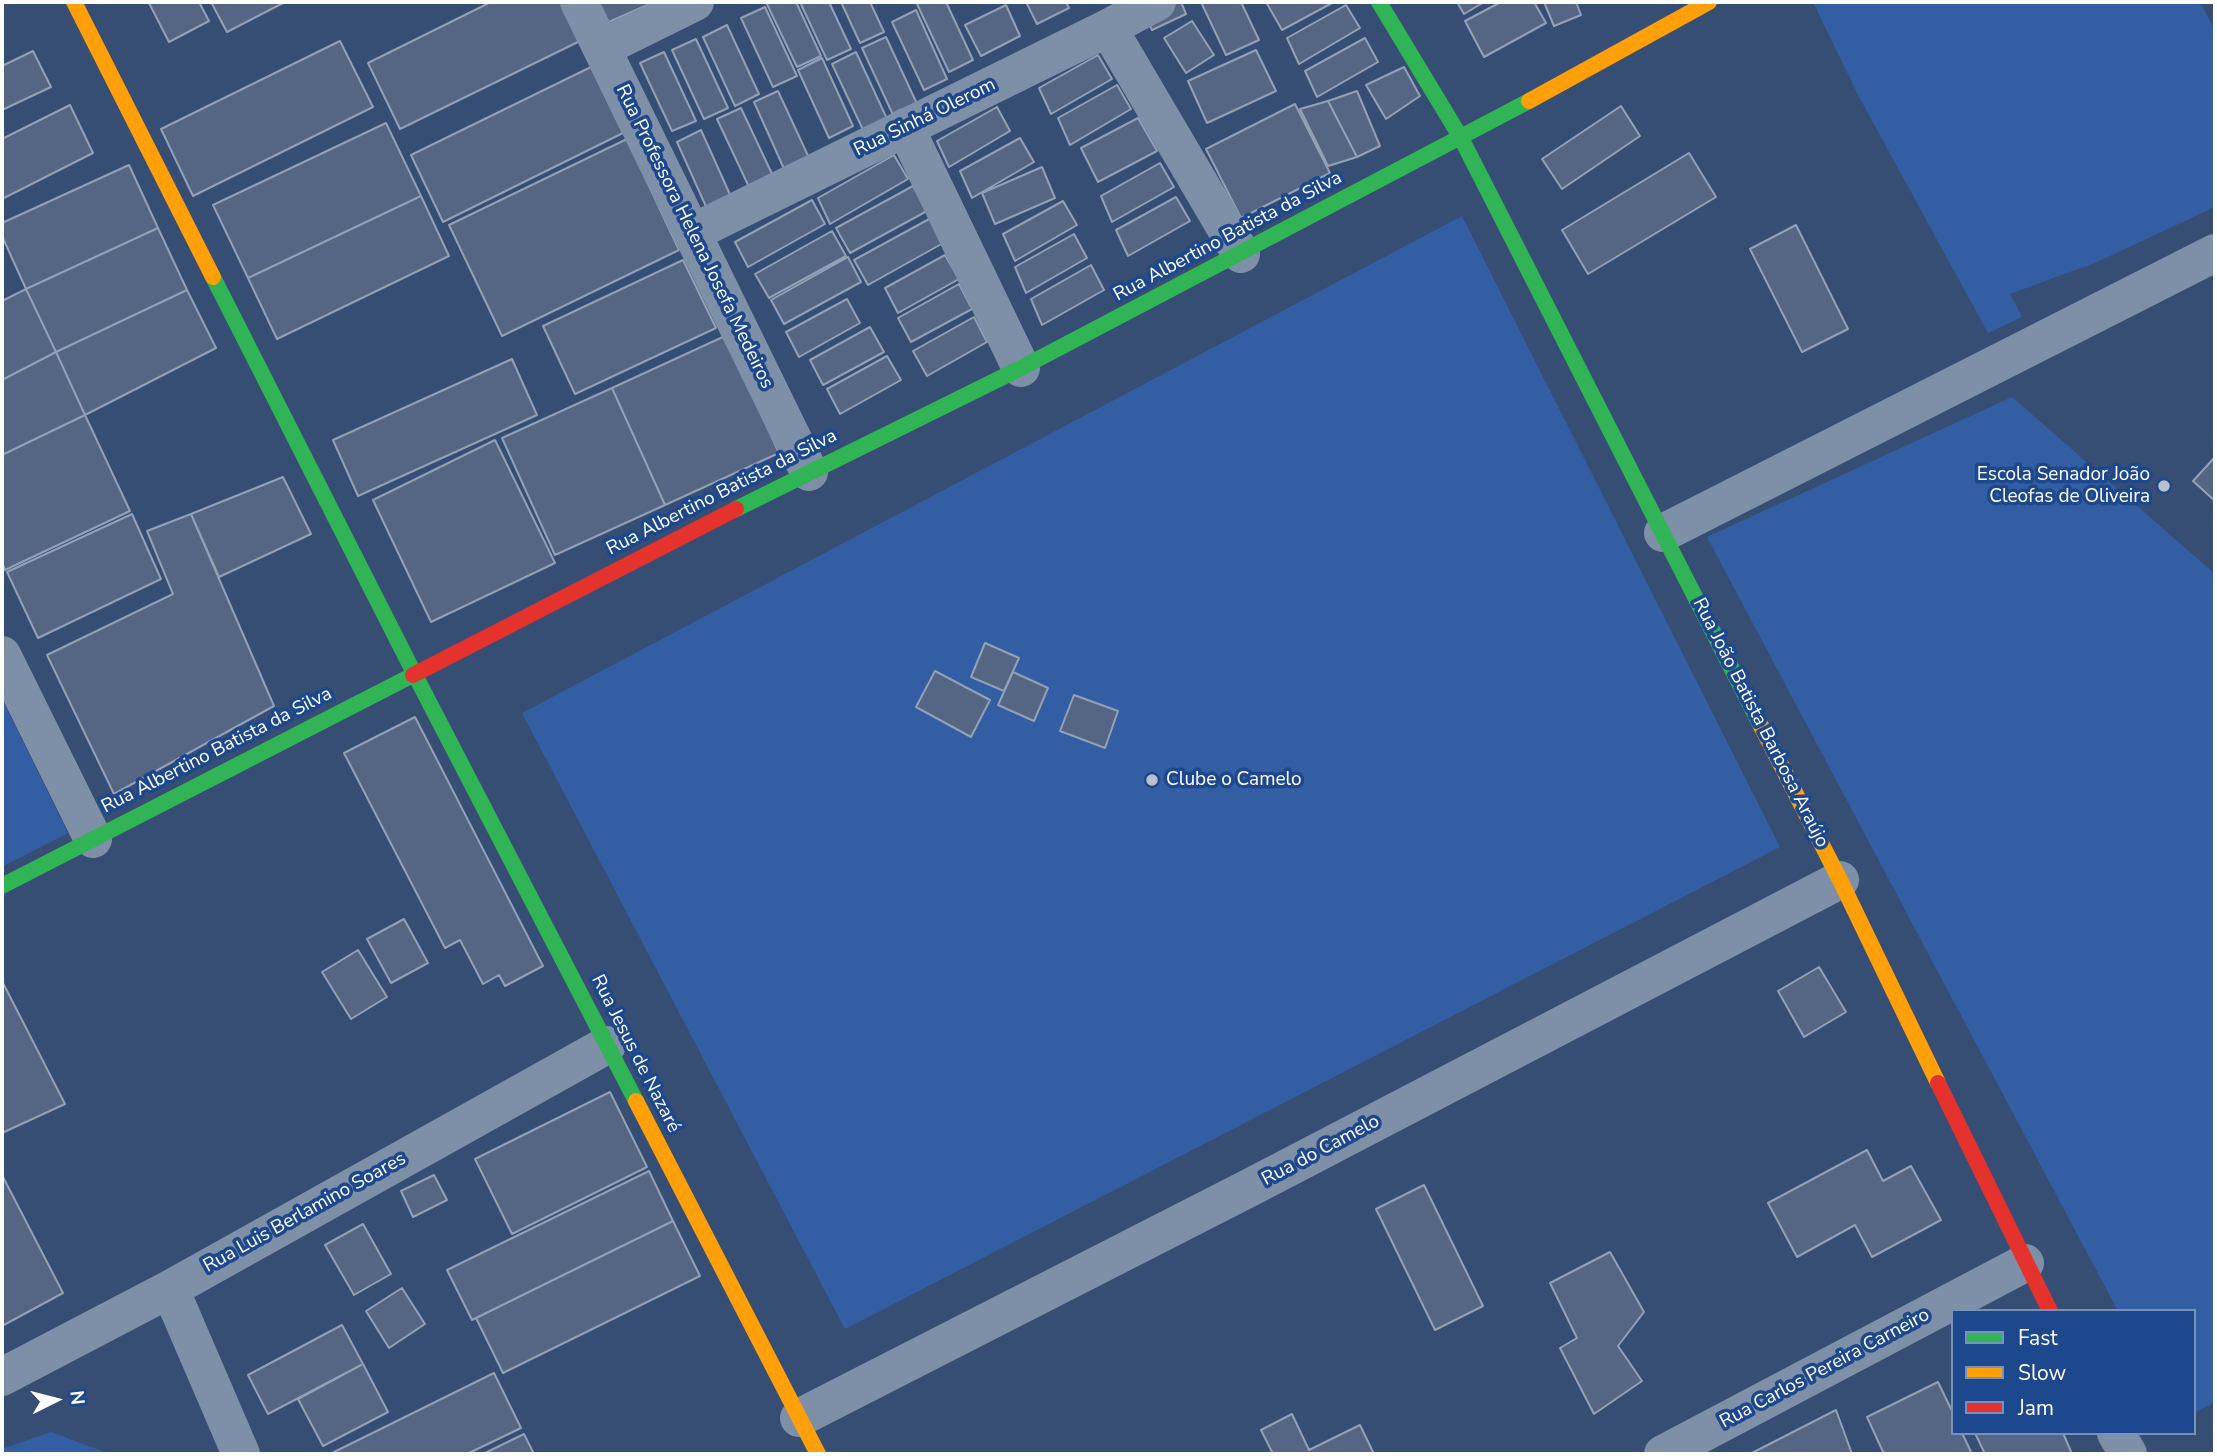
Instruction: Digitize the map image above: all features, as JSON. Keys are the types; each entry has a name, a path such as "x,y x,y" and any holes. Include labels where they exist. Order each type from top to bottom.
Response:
{"street":[{"name":"Rua Jesus de Nazaré","path":"74,2 414,673 818,1454"},
{"name":"Rua Professora Helena Josefa Medeiros","path":"579,2 809,472"},
{"path":"602,48 695,2"},
{"name":"Rua Sinhá Olerom","path":"692,233 1157,2"},
{"name":"Rua João Batista Barbosa Araújo","path":"1379,2 1461,138 1840,880 2049,1309"},
{"name":"Rua Albertino Batista da Silva","path":"2,886 809,472 1021,368 1461,138 1709,2"},
{"path":"1108,28 1241,254"},
{"path":"905,127 1021,368"},
{"path":"1663,533 2215,253"},
{"path":"2,655 93,839"},
{"name":"Rua do Camelo","path":"799,1418 1251,1187 1840,880"},
{"name":"Rua Luis Berlamino Soares","path":"2,1377 170,1289 607,1045"},
{"name":"Rua Carlos Pereira Carneiro","path":"1663,1454 2025,1263"},
{"path":"170,1289 241,1454"},
{"path":"2117,1435 2128,1454"}],"shaded area":[{"path":"1813,2 2200,2 2215,30 2215,207 2097,262 2010,294 2022,317 1988,333 1858,95"},
{"name":"Clube o Camelo","path":"1462,216 1780,847 845,1329 522,713"},
{"path":"2012,397 2215,574 2215,1402 2196,1412 2196,1309 2117,1309 1707,537"},
{"path":"2,699 68,833 2,867"},
{"path":"51,1432 110,1454 2,1454 2,1449"}],"building":[{"path":"199,2 209,21 169,42 149,3"},
{"path":"211,2 285,2 227,32"},
{"path":"491,2 561,2 580,41 400,129 368,63"},
{"path":"592,2 654,2 602,25"},
{"path":"766,2 796,2 821,56 797,67"},
{"path":"800,2 829,2 851,49 827,60"},
{"path":"841,2 870,2 884,32 860,43"},
{"path":"946,2 973,60 949,72 917,4"},
{"path":"1026,2 1066,2 1069,8 1037,24"},
{"path":"1166,2 1181,2 1186,14 1152,30 1143,12"},
{"path":"1201,2 1241,2 1259,40 1226,55"},
{"path":"1266,2 1334,2 1282,30"},
{"path":"1457,2 1484,2 1464,14"},
{"path":"1501,2 1534,2 1546,23 1484,57 1465,21"},
{"path":"1544,2 1576,2 1581,15 1554,26"},
{"path":"1006,5 1020,36 981,56 965,25"},
{"path":"1346,5 1360,28 1299,64 1287,38"},
{"path":"765,7 797,76 773,87 741,18"},
{"path":"916,10 947,79 924,90 892,22"},
{"path":"1192,21 1214,55 1186,73 1164,38"},
{"path":"727,25 759,94 735,106 703,37"},
{"path":"886,37 918,106 894,117 862,48"},
{"path":"1365,38 1378,62 1317,97 1305,71"},
{"path":"696,39 728,108 704,119 672,50"},
{"path":"340,41 373,107 193,196 161,129"},
{"path":"1256,50 1276,91 1207,123 1188,81"},
{"path":"33,51 51,87 2,110 2,66"},
{"path":"664,52 696,121 672,131 640,63"},
{"path":"856,52 888,121 864,132 832,64"},
{"path":"1098,55 1112,79 1051,114 1039,88"},
{"path":"822,58 853,126 829,138 798,70"},
{"path":"591,67 623,133 443,222 411,155"},
{"path":"1404,67 1420,96 1386,119 1366,85"},
{"path":"1117,85 1131,109 1070,145 1058,118"},
{"path":"778,91 810,160 785,171 754,102"},
{"path":"1357,91 1380,146 1357,157 1328,101"},
{"path":"1328,101 1357,157 1328,166 1300,109"},
{"path":"1295,104 1330,173 1241,218 1206,149"},
{"path":"70,105 93,153 2,199 2,139"},
{"path":"1621,106 1640,136 1562,189 1542,159"},
{"path":"997,107 1010,131 949,167 937,141"},
{"path":"741,108 773,176 749,187 717,119"},
{"path":"1138,118 1157,151 1098,182 1081,148"},
{"path":"386,123 421,196 248,278 213,205"},
{"path":"701,130 732,199 708,211 677,142"},
{"path":"1020,138 1034,162 972,198 960,171"},
{"path":"627,139 679,250 502,336 449,225"},
{"path":"1689,153 1716,197 1588,274 1562,230"},
{"path":"894,155 908,179 830,224 818,198"},
{"path":"1160,163 1174,187 1112,222 1101,196"},
{"path":"129,165 158,228 26,289 2,236 2,223"},
{"path":"1042,167 1055,198 995,224 982,193"},
{"path":"913,186 927,211 850,253 836,228"},
{"path":"421,196 449,256 277,339 248,278"},
{"path":"1176,197 1190,221 1128,256 1116,230"},
{"path":"812,200 825,224 748,267 735,242"},
{"path":"1063,201 1077,225 1015,261 1003,234"},
{"path":"931,218 945,242 868,285 854,260"},
{"path":"1796,225 1848,329 1802,352 1750,249"},
{"path":"158,228 187,290 56,352 26,289"},
{"path":"832,231 846,256 769,298 755,274"},
{"path":"1074,234 1087,258 1026,293 1015,267"},
{"path":"945,255 959,279 898,313 885,288"},
{"path":"848,257 861,282 784,324 771,300"},
{"path":"683,260 716,328 575,394 543,326"},
{"path":"1091,265 1104,290 1042,325 1031,299"},
{"path":"959,284 972,309 911,342 898,318"},
{"path":"26,289 56,352 2,380 2,301"},
{"path":"187,290 216,348 85,415 56,352"},
{"path":"847,299 860,323 799,357 786,332"},
{"path":"974,317 987,342 927,376 913,351"},
{"path":"870,327 884,352 823,385 810,360"},
{"path":"725,336 779,453 665,505 612,388"},
{"path":"56,352 85,415 2,455 2,380"},
{"path":"887,356 901,380 840,414 827,389"},
{"path":"512,359 537,415 358,496 333,440"},
{"path":"612,388 665,505 555,555 502,438"},
{"path":"85,415 130,511 5,570 2,563 2,455"},
{"path":"495,440 555,563 431,622 373,500"},
{"path":"2215,457 2215,501 2193,481"},
{"path":"283,477 311,534 219,577 191,514"},
{"path":"132,514 161,579 38,638 7,572"},
{"path":"191,514 274,706 114,794 47,655 173,594 147,531"},
{"path":"985,643 1019,658 1004,691 971,677"},
{"path":"935,671 990,700 971,737 916,707"},
{"path":"1013,672 1048,688 1034,721 998,705"},
{"path":"1074,695 1118,711 1105,748 1060,731"},
{"path":"415,717 543,966 505,986 499,975 483,984 460,940 445,948 344,753"},
{"path":"404,919 428,963 391,983 367,939"},
{"path":"358,950 387,997 351,1019 322,972"},
{"path":"1819,967 1846,1012 1804,1037 1778,991"},
{"path":"2,981 65,1104 2,1133"},
{"path":"610,1092 647,1167 512,1234 475,1159"},
{"path":"1867,1150 1883,1181 1911,1166 1941,1220 1872,1257 1855,1225 1797,1257 1768,1203"},
{"path":"649,1171 673,1221 472,1320 447,1270"},
{"path":"2,1175 63,1293 2,1326"},
{"path":"434,1175 447,1200 413,1217 401,1191"},
{"path":"1424,1185 1483,1306 1435,1330 1376,1209"},
{"path":"673,1221 700,1276 503,1373 476,1318"},
{"path":"363,1224 391,1274 354,1295 325,1245"},
{"path":"1610,1252 1644,1312 1618,1346 1642,1381 1594,1414 1560,1348 1577,1338 1550,1283"},
{"path":"402,1288 425,1324 389,1348 366,1311"},
{"path":"342,1325 363,1364 268,1414 248,1375"},
{"path":"363,1364 388,1412 323,1446 298,1399"},
{"path":"494,1373 521,1428 467,1454 330,1454"},
{"path":"1938,1382 1951,1409 1951,1435 1963,1435 1972,1454 1884,1454 1867,1417"},
{"path":"1836,1410 1852,1454 1750,1454"},
{"path":"1292,1414 1309,1450 1360,1425 1374,1454 1273,1454 1261,1430"},
{"path":"524,1434 534,1454 483,1454"},
{"path":"1976,1435 2064,1435 2072,1454 1985,1454"}],"traffic: fast":[{"path":"1379,2 1461,138 1761,726"},
{"path":"736,509 1021,368 1529,101"},
{"path":"213,277 636,1101"},
{"path":"2,886 413,675"}],"traffic: slow":[{"path":"74,2 213,277"},
{"path":"1529,101 1709,2"},
{"path":"1761,726 1840,880 1938,1083"},
{"path":"636,1101 818,1454"}],"traffic: jam":[{"path":"413,675 736,509"},
{"path":"1938,1083 2049,1309"}],"place":[{"name":"Escola Senador João Cleofas de Oliveira","path":"2164,486"},
{"name":"Clube o Camelo","path":"1152,780"}]}
